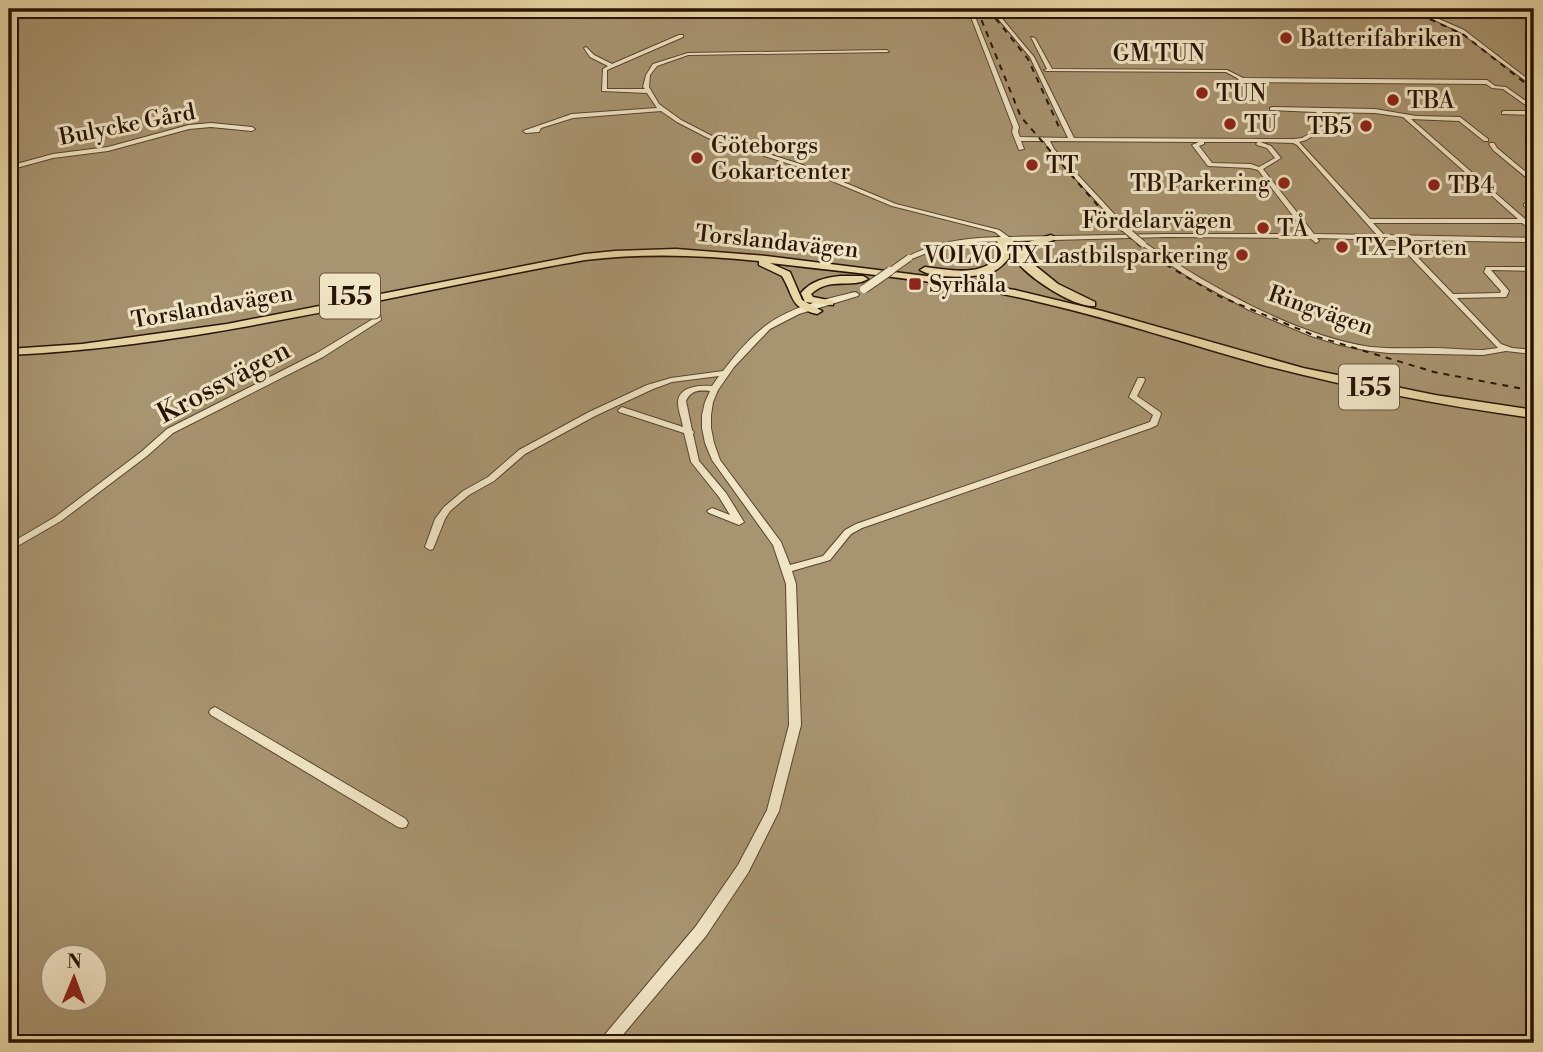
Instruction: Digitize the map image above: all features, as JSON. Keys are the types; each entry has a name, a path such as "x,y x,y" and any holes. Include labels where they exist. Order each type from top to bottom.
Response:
{"main road":[{"path":"1022,262 1021,251 1025,246 1051,239"},
{"path":"692,247 965,273 987,270 1002,262 1005,254 1004,240"},
{"path":"1004,240 1038,277 1069,295 1132,318"},
{"name":"Torslandavägen","path":"9,345 148,334 588,251 630,247 692,247 984,284 1073,302 1362,380 1534,408"},
{"name":"Torslandavägen","path":"9,352 146,340 595,256 649,252 705,253 955,284 1026,296 1360,385 1534,414"},
{"path":"705,253 753,261 782,271 805,308"},
{"path":"805,308 808,290 821,283 865,279 956,286 1089,311"},
{"path":"805,308 829,303"}],"street":[{"path":"970,9 1016,127 1021,149"},
{"path":"992,9 1032,57 1071,139"},
{"path":"1413,9 1462,31 1534,84"},
{"path":"1520,9 1534,17"},
{"path":"647,91 604,90 605,68 681,36"},
{"path":"1033,38 1050,70"},
{"path":"586,48 592,56 610,65"},
{"path":"887,51 688,54 655,65 646,80 647,91 662,109 686,125 721,142 805,167 894,205 980,228 1004,240"},
{"name":"GM TUN","path":"1039,70 1221,71 1236,74 1257,97"},
{"path":"1242,80 1487,82 1494,88 1504,88 1534,111"},
{"path":"540,127 572,116 662,109"},
{"path":"1272,110 1375,111 1405,116 1460,119 1534,182"},
{"path":"1017,139 1294,141 1328,126 1319,110"},
{"path":"1504,113 1534,111"},
{"path":"1405,116 1534,230"},
{"name":"Bulycke Gård","path":"9,168 53,156 108,149 189,127 211,125 252,129"},
{"path":"1049,139 1055,152 1060,146 1070,143 1071,139"},
{"path":"1294,141 1383,238"},
{"path":"1260,169 1278,158 1266,146 1195,145 1210,165 1251,166 1260,169 1315,239"},
{"name":"Ringvägen","path":"1055,152 1125,229 1143,244 1183,271 1232,298 1305,329 1357,347 1403,351 1504,349 1534,352"},
{"path":"1526,205 1534,205"},
{"path":"1368,221 1534,221"},
{"path":"975,241 986,236 980,228"},
{"name":"Fördelarvägen","path":"1051,239 1106,235 1315,239"},
{"name":"Fördelarvägen","path":"1263,237 1273,241"},
{"path":"1273,241 1383,238 1399,240 1492,341 1504,349"},
{"name":"Fördelarvägen","path":"1246,240 1292,241"},
{"name":"Fördelarvägen","path":"855,294 909,258 934,247 975,241 1292,241"},
{"path":"1292,241 1534,241"},
{"path":"1451,296 1503,295 1505,291 1488,272 1488,268 1534,269"},
{"path":"607,1043 701,931 743,869 774,811 795,724 791,584 778,544 716,460 705,420 706,408 724,373 767,328 805,308 845,301 855,294"},
{"path":"829,303 855,294"},
{"path":"341,304 363,308 362,304 371,298"},
{"name":"Krossvägen","path":"9,548 58,520 144,454 170,430 371,326 377,317 363,308"},
{"path":"430,547 440,519 447,509 466,493 491,479 522,452 592,414 650,387 671,380 724,373"},
{"path":"786,569 826,558 848,531 859,526 1154,423 1157,414 1133,397 1141,380"},
{"path":"712,511 739,522 723,495 695,462 682,401 685,394 694,388 714,389"},
{"path":"622,410 690,432"},
{"path":"215,712 402,823"}],"shaded area":[{"path":"9,9 1534,9 1534,1043 9,1043"}],"railway":[{"path":"977,9 1021,117 1112,222 1153,257 1219,296 1318,337 1434,372 1534,391"},
{"path":"988,9 1028,59 1059,127"},
{"path":"1408,9 1464,35 1534,90"}],"place":[{"name":"Batterifabriken","path":"1286,38"},
{"name":"TUN","path":"1202,93"},
{"name":"TBA","path":"1393,100"},
{"name":"TU","path":"1230,124"},
{"name":"TB5","path":"1366,126"},
{"name":"Göteborgs Gokartcenter","path":"697,158"},
{"name":"TT","path":"1032,165"},
{"name":"TB Parkering","path":"1284,183"},
{"name":"TB4","path":"1434,185"},
{"name":"TÅ","path":"1263,228"},
{"name":"TX-Porten","path":"1342,247"},
{"name":"VOLVO TX Lastbilsparkering","path":"1242,255"},
{"name":"Syrhåla","path":"915,284"}]}
